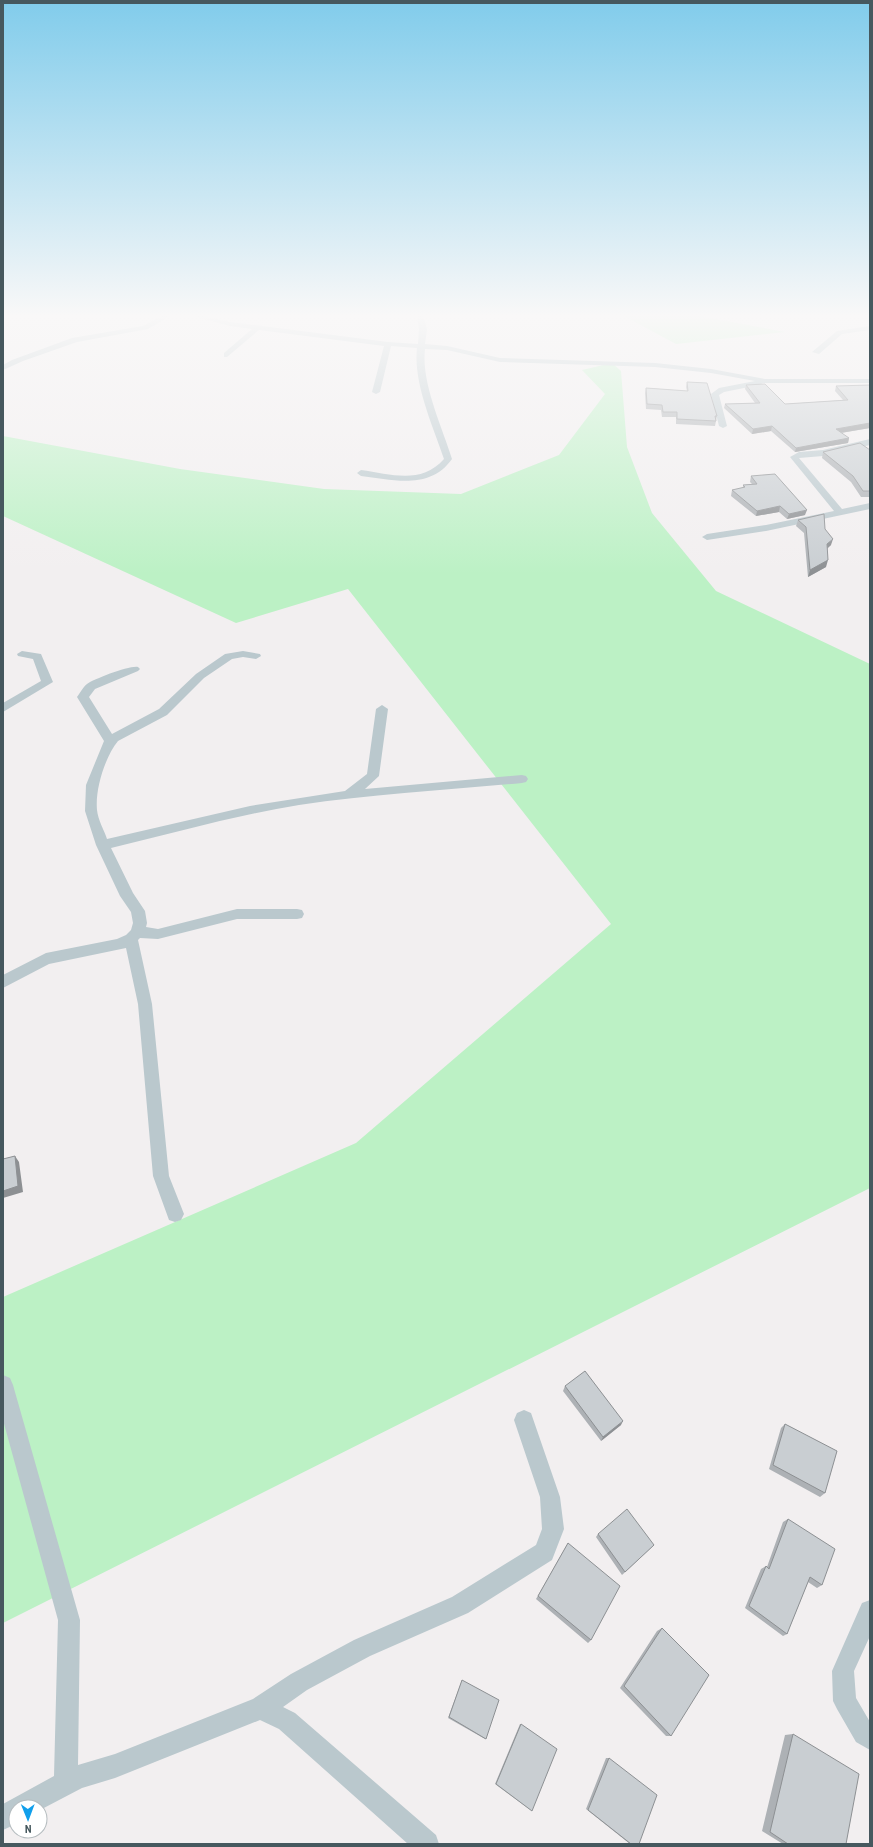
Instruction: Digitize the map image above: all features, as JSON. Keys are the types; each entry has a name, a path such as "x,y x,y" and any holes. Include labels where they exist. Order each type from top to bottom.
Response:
{"street":[{"path":"361,473 410,479 422,478 433,473 444,464 448,459 431,402"},
{"path":"717,402 723,426"},
{"path":"839,511 794,457 799,455 823,454 870,442"},
{"path":"707,537 766,528 839,511 870,506"},
{"path":"3,708 47,682 37,656 22,654"},
{"path":"175,1214 161,1176 145,1004 134,936 140,923 138,911 127,896 104,845 91,811 90,802 92,785 110,741 126,731 159,715 200,676 229,656 243,654 256,656"},
{"path":"110,741 83,697 91,687 134,669"},
{"path":"349,794 373,776 382,709"},
{"path":"104,845 243,811 349,794 522,779"},
{"path":"3,982 46,960 120,944 134,936 158,934 237,914 297,914"},
{"path":"3,1385 69,1620 66,1781"},
{"path":"36,1799 66,1781 97,1769 115,1766 261,1708 299,1682 362,1648 460,1605 544,1552 553,1530 550,1497 524,1420"},
{"path":"870,1611 843,1671 845,1701 864,1734 870,1738"},
{"path":"261,1708 287,1721 427,1844"}],"green space":[{"path":"599,402 623,402 627,447 652,513 716,591 870,664 870,1188 3,1623 3,1297 356,1143 611,924 348,589 236,623 3,516 3,436 180,469 324,489 461,494 559,455"}],"building":[{"path":"647,402 713,402 717,416 715,416 716,421 677,419 677,412 663,412 662,405 647,404"},
{"path":"870,402 870,423 836,429 849,438 796,448 772,426 753,429 725,404"},
{"path":"860,443 870,450 870,491 863,491 853,476 823,452"},
{"path":"775,474 807,510 789,514 780,506 757,511 732,490 745,487 743,485 757,484 751,476"},
{"path":"824,514 825,529 833,539 827,544 828,560 810,570 806,527 798,520"},
{"path":"15,1156 18,1186 3,1191 3,1159"},
{"path":"585,1371 623,1421 603,1437 565,1386"},
{"path":"785,1424 837,1451 825,1493 773,1465"},
{"path":"627,1509 654,1545 625,1572 598,1534"},
{"path":"788,1519 835,1549 822,1585 810,1577 787,1634 749,1606 766,1566 769,1569"},
{"path":"568,1543 620,1586 591,1640 538,1596"},
{"path":"662,1628 709,1675 671,1736 624,1686"},
{"path":"462,1680 499,1700 486,1739 449,1717"},
{"path":"521,1724 557,1749 532,1811 496,1784"},
{"path":"793,1734 859,1774 846,1844 788,1844 770,1832"},
{"path":"609,1758 657,1795 639,1844 631,1844 588,1810"}]}
